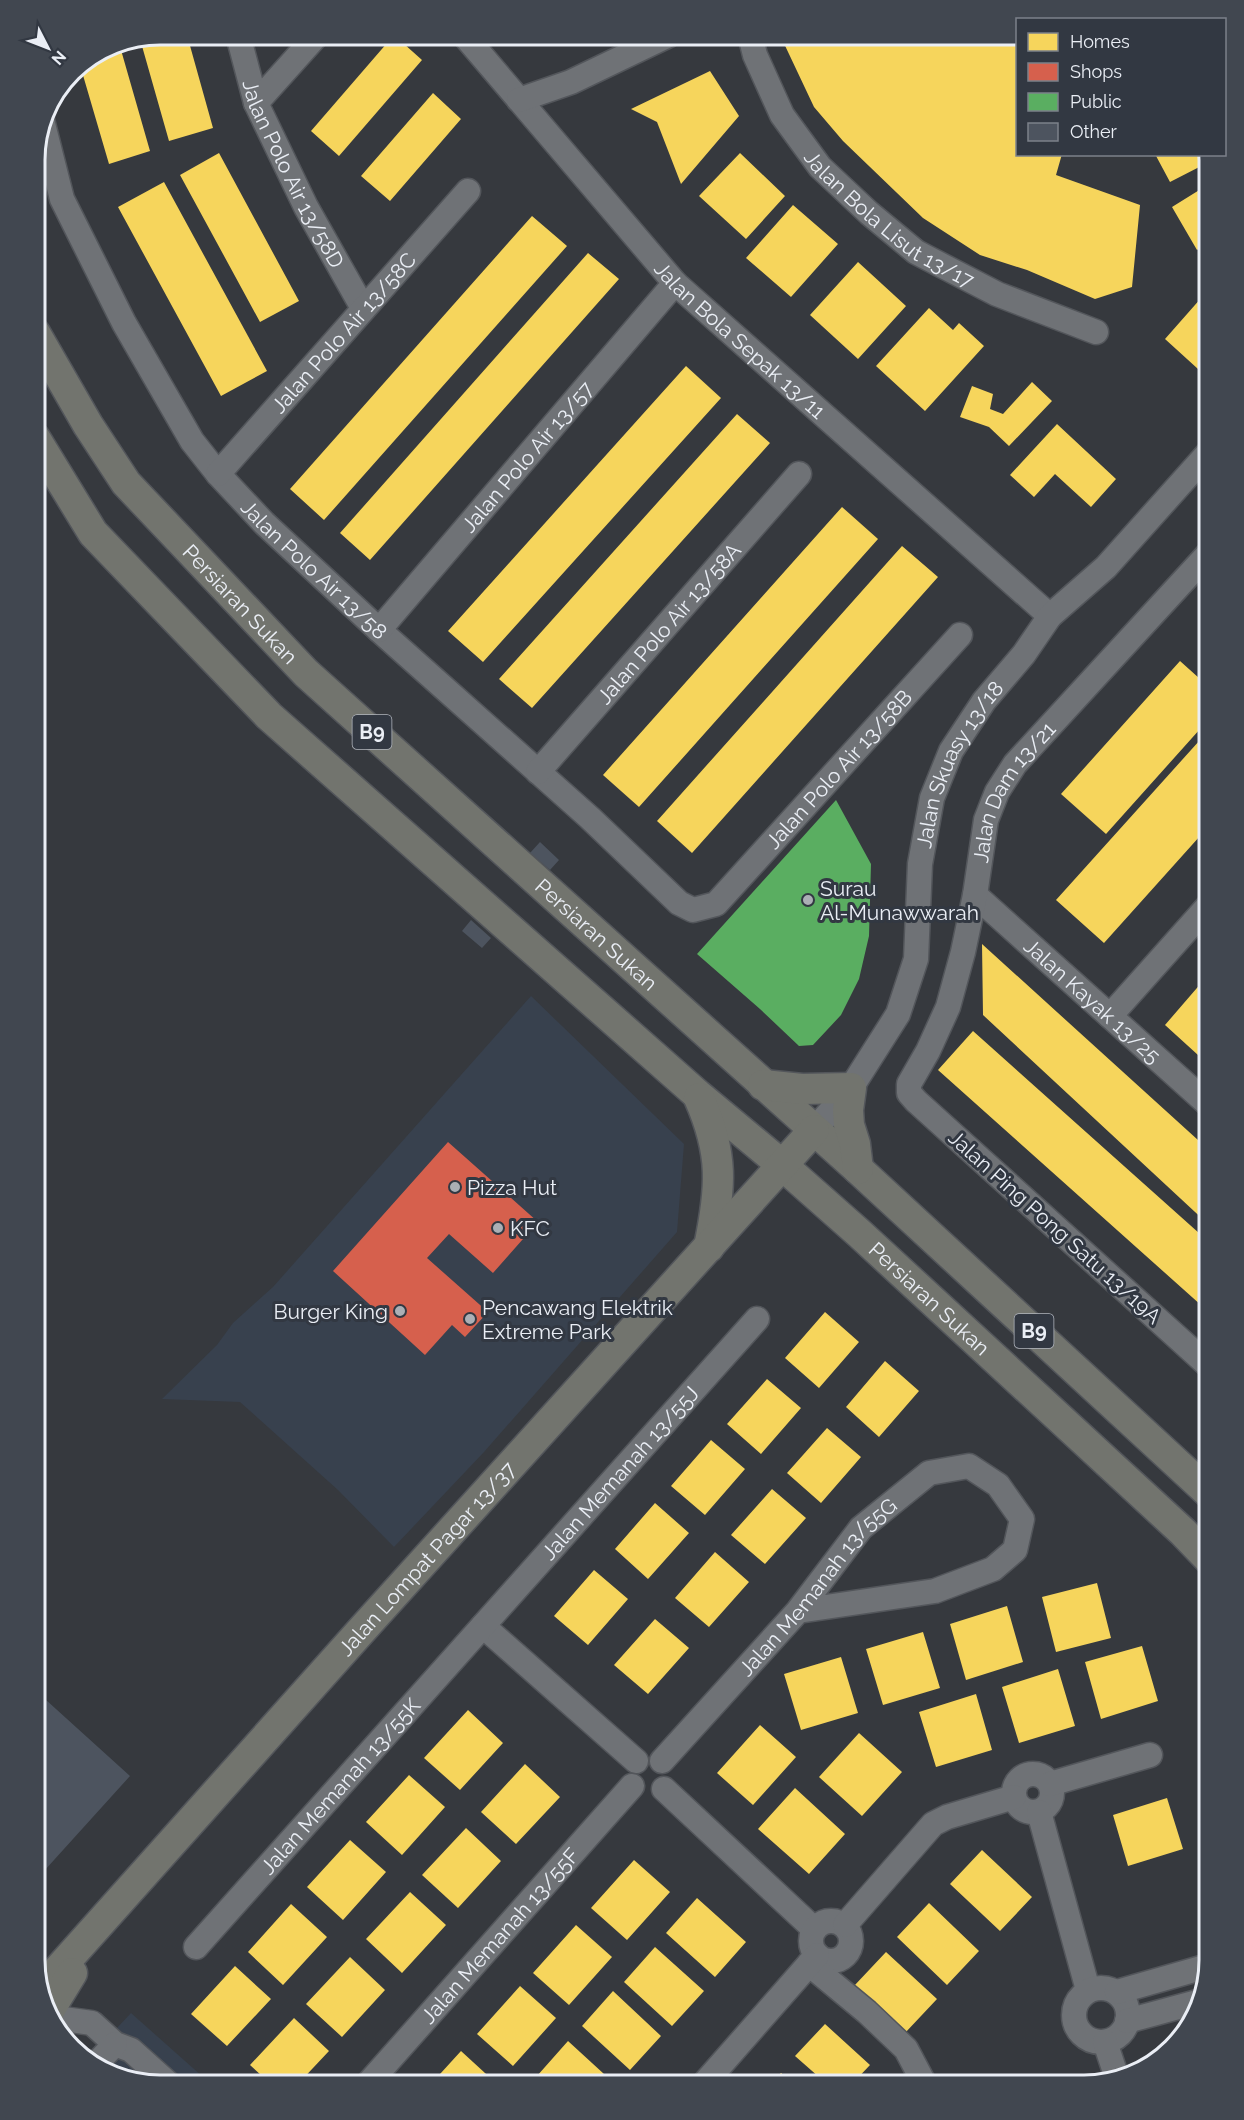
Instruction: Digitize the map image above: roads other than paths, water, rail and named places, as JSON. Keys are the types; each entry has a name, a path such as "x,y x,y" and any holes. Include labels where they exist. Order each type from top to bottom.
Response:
{"main road":[{"name":"Persiaran Sukan","path":"45,350 88,425 126,483 306,673 858,1169 1199,1484"},
{"name":"Persiaran Sukan","path":"45,454 93,533 269,716 698,1095 782,1165 1199,1549"},
{"path":"763,1085 802,1089 851,1088 848,1110 849,1125 855,1144 858,1169"},
{"path":"698,1095 712,1126 718,1159 718,1188 709,1247"},
{"name":"Jalan Lompat Pagar 13/37","path":"47,1982 814,1130"},
{"path":"54,2004 102,1922"}],"street":[{"name":"Jalan Polo Air 13/58D","path":"241,45 256,103 306,207 363,308"},
{"path":"256,103 307,45"},
{"name":"Jalan Bola Sepak 13/11","path":"472,45 675,283 1050,616"},
{"path":"519,100 571,82 648,45"},
{"name":"Jalan Bola Lisut 13/17","path":"752,45 782,115 820,167 868,213 916,252 997,294 1096,332"},
{"name":"Jalan Polo Air 13/58","path":"47,139 62,199 124,323 192,441 218,474 264,523 679,903 693,910 716,904"},
{"name":"Jalan Polo Air 13/58C","path":"218,474 468,191"},
{"name":"Jalan Polo Air 13/57","path":"379,630 675,283"},
{"name":"Jalan Skuasy 13/18","path":"814,1130 851,1088 898,1014 916,959 920,864 932,798 951,751 984,701 1024,654 1050,616 1106,567 1199,463"},
{"name":"Jalan Polo Air 13/58A","path":"538,772 799,474"},
{"name":"Jalan Dam 13/21","path":"909,1084 928,1051 948,1007 975,895 986,820 997,792 1015,764 1199,564"},
{"name":"Jalan Polo Air 13/58B","path":"716,904 960,635"},
{"name":"Jalan Kayak 13/25","path":"975,895 1199,1096"},
{"path":"1110,1016 1199,916"},
{"name":"Jalan Ping Pong Satu 13/19A","path":"909,1084 909,1094 915,1101 1199,1357"},
{"name":"Jalan Memanah 13/55J","path":"483,1626 757,1319"},
{"name":"Jalan Memanah 13/55G","path":"662,1761 798,1611 861,1528 929,1473 969,1466 998,1485 1022,1519 1015,1550 993,1569 936,1591 798,1611"},
{"path":"483,1626 636,1761"},
{"name":"Jalan Memanah 13/55K","path":"196,1947 483,1626"},
{"path":"1050,1784 1150,1755"},
{"path":"649,1756 662,1761 668,1774 664,1788 653,1795 641,1794 632,1786 630,1773 636,1761 649,1756"},
{"path":"1032,1774 1042,1777 1050,1784 1052,1795 1048,1805 1039,1812 1028,1812 1019,1807 1014,1797 1015,1787 1021,1778 1032,1774"},
{"name":"Jalan Memanah 13/55F","path":"376,2075 632,1786"},
{"path":"664,1788 814,1929"},
{"path":"845,1925 933,1824 947,1817 1014,1797"},
{"path":"1039,1812 1088,1990"},
{"path":"712,2075 813,1960 837,1960 846,1955 851,1945 851,1934 845,1925 835,1920 823,1922 814,1929 811,1943 813,1960 906,2049 920,2075"},
{"path":"1117,1992 1127,2006 1127,2021 1120,2035 1106,2042 1090,2040 1078,2031 1073,2016 1077,2001 1088,1990 1104,1988 1117,1992 1198,1969"},
{"path":"1127,2021 1190,2004"},
{"path":"60,2017 92,2023 115,2044 130,2050 159,2075"},
{"path":"1106,2042 1115,2071"},
{"path":"101,2059 115,2044"}],"place":[{"name":"Surau Al-Munawwarah","path":"808,900"},
{"name":"Pizza Hut","path":"455,1187"},
{"name":"KFC","path":"498,1228"},
{"name":"Burger King","path":"400,1311"},
{"name":"Pencawang Elektrik Extreme Park","path":"470,1319"}]}
